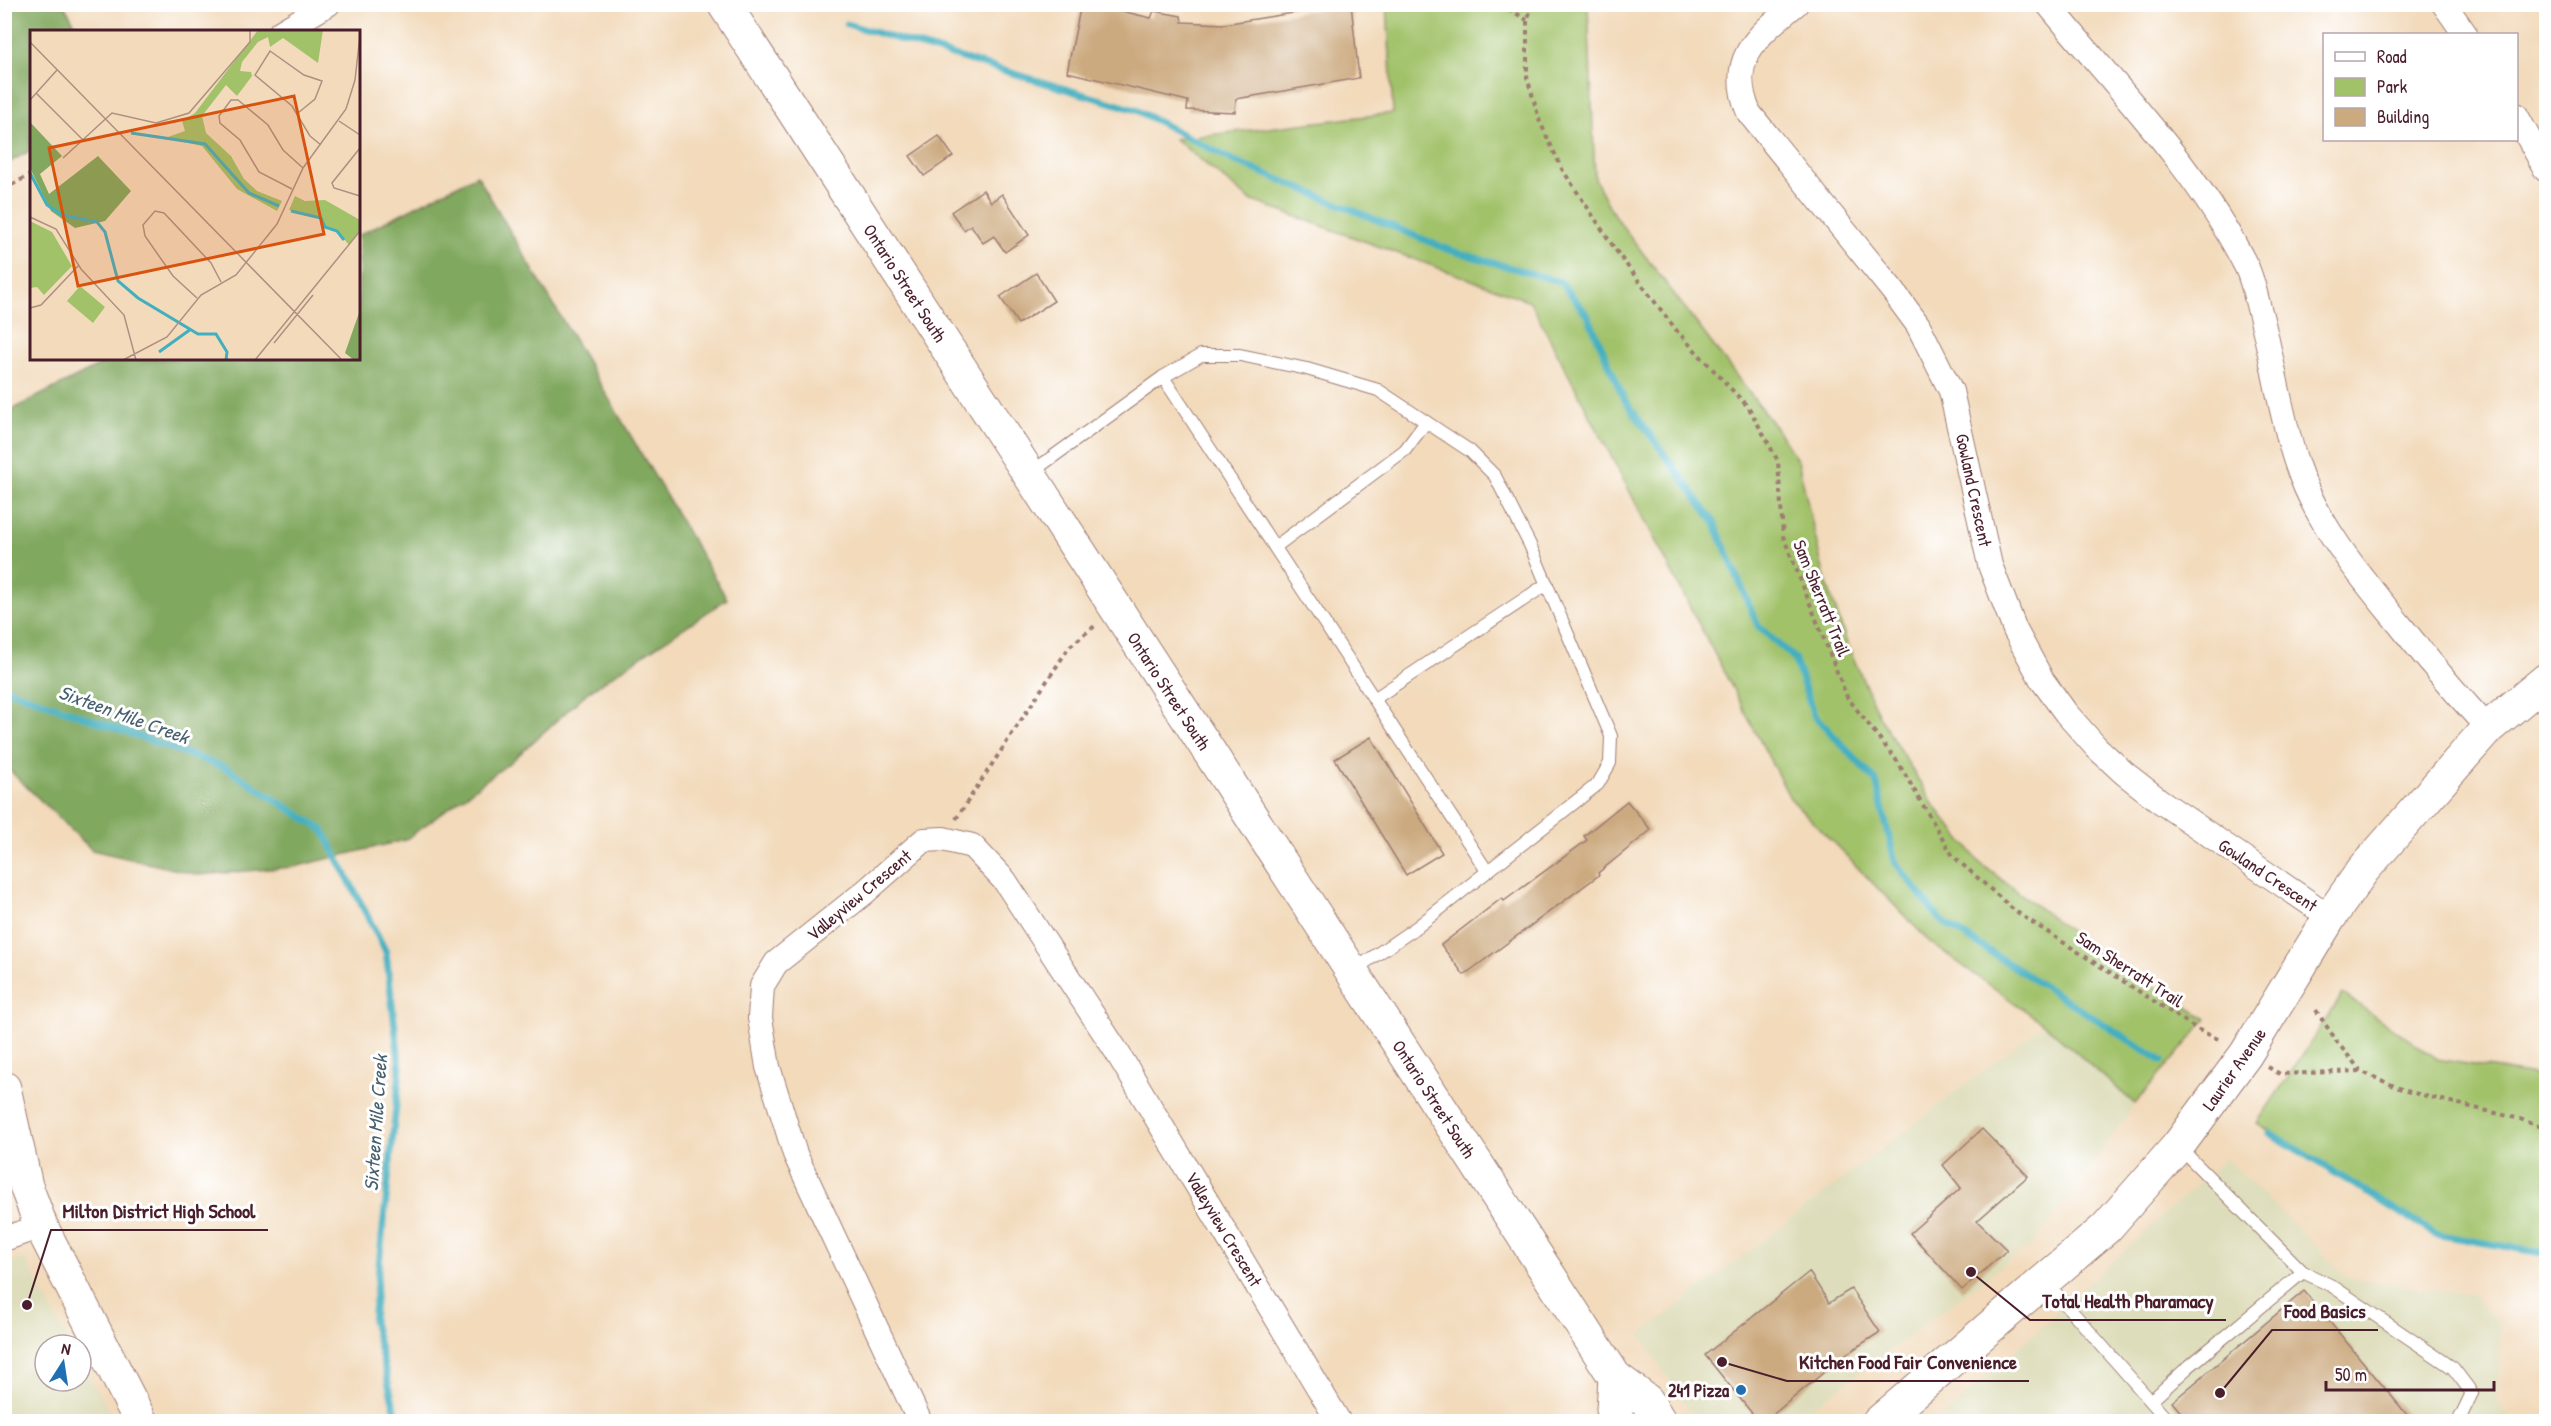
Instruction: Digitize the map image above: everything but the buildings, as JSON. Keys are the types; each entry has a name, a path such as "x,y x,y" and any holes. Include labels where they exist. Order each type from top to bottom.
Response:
{"main road":[{"name":"Ontario Street South","path":"724,4 1615,1377 1647,1401 1660,1422"},
{"name":"Laurier Avenue","path":"1879,1422 2106,1228 2178,1146 2246,1054 2330,917 2363,870 2488,728 2547,680"},
{"path":"4,1088 26,1186 41,1226 141,1422"},
{"path":"1615,1377 1612,1410 1620,1422"}],"street":[{"path":"284,30 328,4"},
{"name":"Gowland Crescent","path":"1796,4 1760,34 1749,48 1740,77 1742,96 1749,113 1893,291 1922,334 1951,390 1990,565 2015,630 2042,680 2066,713 2096,747 2124,773 2160,801 2330,917"},
{"path":"2048,4 2152,128 2203,195 2229,234 2248,271 2272,358 2281,411 2298,468 2320,514 2346,556 2380,600 2457,696 2488,728"},
{"path":"2444,4 2464,33"},
{"path":"2518,117 2547,170"},
{"name":"Valleyview Crescent","path":"920,1422 795,1154 768,1067 760,1018 762,986 776,963 865,892 924,840 943,839 972,846 1005,881 1117,1052 1339,1422"},
{"path":"4,1239 41,1226"}],"lane":[{"path":"1028,474 1163,377 1201,355 1240,355 1307,369 1378,390 1470,451 1495,476 1530,545 1611,735 1610,763 1598,784 1416,927 1351,972"},
{"path":"1163,377 1487,871"},
{"path":"1275,547 1405,450 1426,422"},
{"path":"1374,699 1547,584"},
{"path":"2178,1146 2303,1272 2341,1292 2453,1368 2472,1393 2458,1422"},
{"path":"2151,1401 2187,1368 2303,1272"},
{"path":"2045,1281 2169,1422"}],"path":[{"path":"1501,4 1527,20"},
{"name":"Sam Sherratt Trail","path":"1533,4 1527,20 1527,76 1540,122 1562,169 1619,255 1677,331 1749,408 1778,461 1783,536 1847,697 1897,761 1953,856 2015,911 2197,1029 2280,1074 2360,1071"},
{"path":"4,189 30,175"},
{"path":"943,839 1070,646 1115,609"},
{"path":"2316,1010 2360,1071 2406,1090 2520,1119 2547,1129"}],"shaded area":[{"path":"2044,1024 2135,1104 2038,1239 1795,1421 1696,1421 1640,1335"},
{"path":"2226,1158 2348,1278 2474,1296 2501,1326 2498,1403 2510,1421 1937,1422"},
{"path":"24,1257 65,1333 33,1333 33,1393 93,1393 93,1384 115,1421 5,1421 5,1265"}],"green space":[{"path":"5,4 64,5 78,30 30,30 30,151 5,165"},
{"path":"1387,5 1588,5 1595,179 1614,215 1776,428 1798,461 1824,575 1848,646 1879,716 1933,804 1980,863 2089,946 2207,1019 2135,1104 2044,1024 1931,943 1790,798 1530,301 1250,200 1175,139 1393,113"},
{"path":"477,175 727,599 588,692 512,761 405,840 294,867 199,875 92,850 5,766 5,413 110,360 360,360 360,234"},
{"path":"2343,994 2437,1059 2546,1077 2546,1256 2542,1253 2435,1234 2257,1123"}],"waterway":[{"path":"847,24 1136,110 1232,160 1449,250 1561,282 1588,316 1624,399 1714,522 1758,626 1794,658 1814,715 1876,781 1895,862 1940,920 2162,1061"},
{"name":"Sixteen Mile Creek","path":"4,688 226,768 323,830 386,952 400,1069 373,1321 398,1422"},
{"path":"2270,1133 2435,1234 2542,1253 2546,1256"}],"place":[{"name":"Total Health Pharamacy","path":"1971,1272"},
{"name":"Milton District High School","path":"27,1305"},
{"name":"Kitchen Food Fair Convenience","path":"1722,1362"},
{"name":"241 Pizza","path":"1741,1390"},
{"name":"Food Basics","path":"2220,1393"}]}
